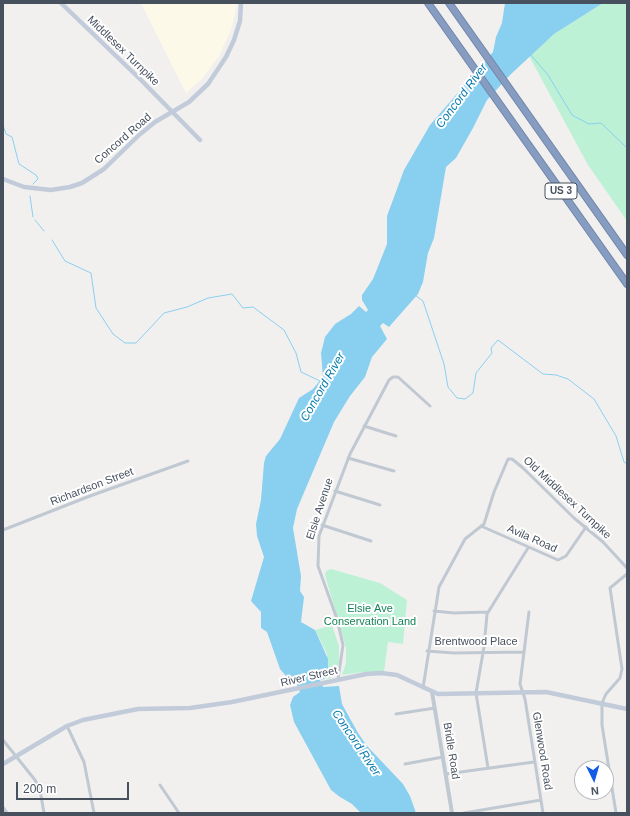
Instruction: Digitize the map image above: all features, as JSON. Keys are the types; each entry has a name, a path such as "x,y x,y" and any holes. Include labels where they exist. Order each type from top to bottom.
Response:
{"highway":[{"name":"US 3","path":"428,3 627,284"},
{"name":"US 3","path":"449,3 627,255"}],"main road":[{"name":"Middlesex Turnpike","path":"61,3 173,111"},
{"name":"Concord Road","path":"3,179 24,187 38,190 59,189 82,183 104,169 139,135 193,99 212,79 234,40 240,20 241,3"},
{"path":"173,111 200,140"},
{"name":"River Street","path":"3,764 67,726 83,720 133,710 201,707 366,674 387,674 401,677 432,692 444,694 522,691 557,693 627,709"}],"street":[{"name":"Elsie Avenue","path":"338,679 343,645 337,619 318,566 317,545 322,525 348,458 387,384 393,377 400,378 430,406"},
{"path":"364,426 396,436"},
{"path":"348,458 394,471"},
{"name":"Old Middlesex Turnpike","path":"481,526 485,521 506,462 512,459 586,527 627,568"},
{"name":"Richardson Street","path":"3,530 90,496 188,461"},
{"path":"335,491 380,505"},
{"path":"322,525 371,541"},
{"path":"423,688 439,587 468,535 481,526"},
{"name":"Avila Road","path":"481,526 553,559 562,559 566,556 586,527"},
{"path":"488,768 476,693 484,652 488,612 528,548"},
{"path":"616,813 602,725 602,703 606,694 620,678 622,669 610,587 627,574"},
{"path":"434,611 454,613 488,612"},
{"name":"Glenwood Road","path":"529,612 520,679 543,813"},
{"name":"Brentwood Place","path":"428,651 454,653 524,652"},
{"name":"Bridle Road","path":"432,692 436,708 452,813"},
{"path":"396,714 436,708"},
{"path":"67,726 86,767 94,813"},
{"path":"3,740 35,780 40,790 44,813"},
{"path":"405,764 443,757"},
{"path":"446,774 534,762"},
{"path":"160,785 178,813"},
{"path":"464,813 540,800"},
{"path":"3,807 6,813"}],"shaded area":[{"path":"141,3 237,3 232,27 219,56 202,79 186,93"}],"green space":[{"path":"603,3 627,3 627,221 588,165 529,56 554,34"},
{"name":"Elsie Ave Conservation Land","path":"331,569 380,583 407,600 403,644 388,642 384,672 363,672 342,675 346,663 346,648 325,575 326,571"},
{"name":"Elsie Ave Conservation Land","path":"332,625 339,646 339,663 331,678 324,679 328,675 327,654 315,630"}],"water":[{"name":"Concord River","path":"505,3 603,3 554,34 510,75 487,100 456,158 446,167 434,238 428,253 423,282 418,294 389,327 383,323 380,326 387,339 372,357 365,377 350,396 334,422 297,509 293,528 301,576 300,591 304,597 301,622 315,630 328,659 328,675 324,679 320,680 323,687 339,686 342,704 358,733 367,746 403,784 410,796 416,813 361,813 352,804 331,790 294,722 290,705 293,697 300,692 296,682 288,684 282,680 286,676 280,669 267,632 261,628 261,612 251,601 264,557 257,536 256,524 261,500 264,463 266,456 280,439 299,398 313,389 323,377 321,353 325,337 335,324 351,314 359,306 366,312 368,310 362,300 362,295 373,279 387,244 387,216 404,170 430,125 493,52 496,37 502,23"}],"waterway":[{"path":"530,54 548,75 572,115 589,124 601,123 627,148"},
{"path":"3,125 6,134 12,137 19,164 36,175 38,179 33,184"},
{"path":"30,196 33,217"},
{"path":"35,220 44,231"},
{"name":"Concord River","path":"52,240 65,261 91,273 96,308 113,334 125,343 136,343 164,313 187,307 208,298 232,294 243,308 253,307 284,330 296,353 301,372 320,381"},
{"path":"415,295 423,301 444,364 448,387 457,398 465,399 473,393 476,373 492,353 491,348 498,340 543,374 556,375 568,379 594,399 616,436 624,462 627,464"}]}
